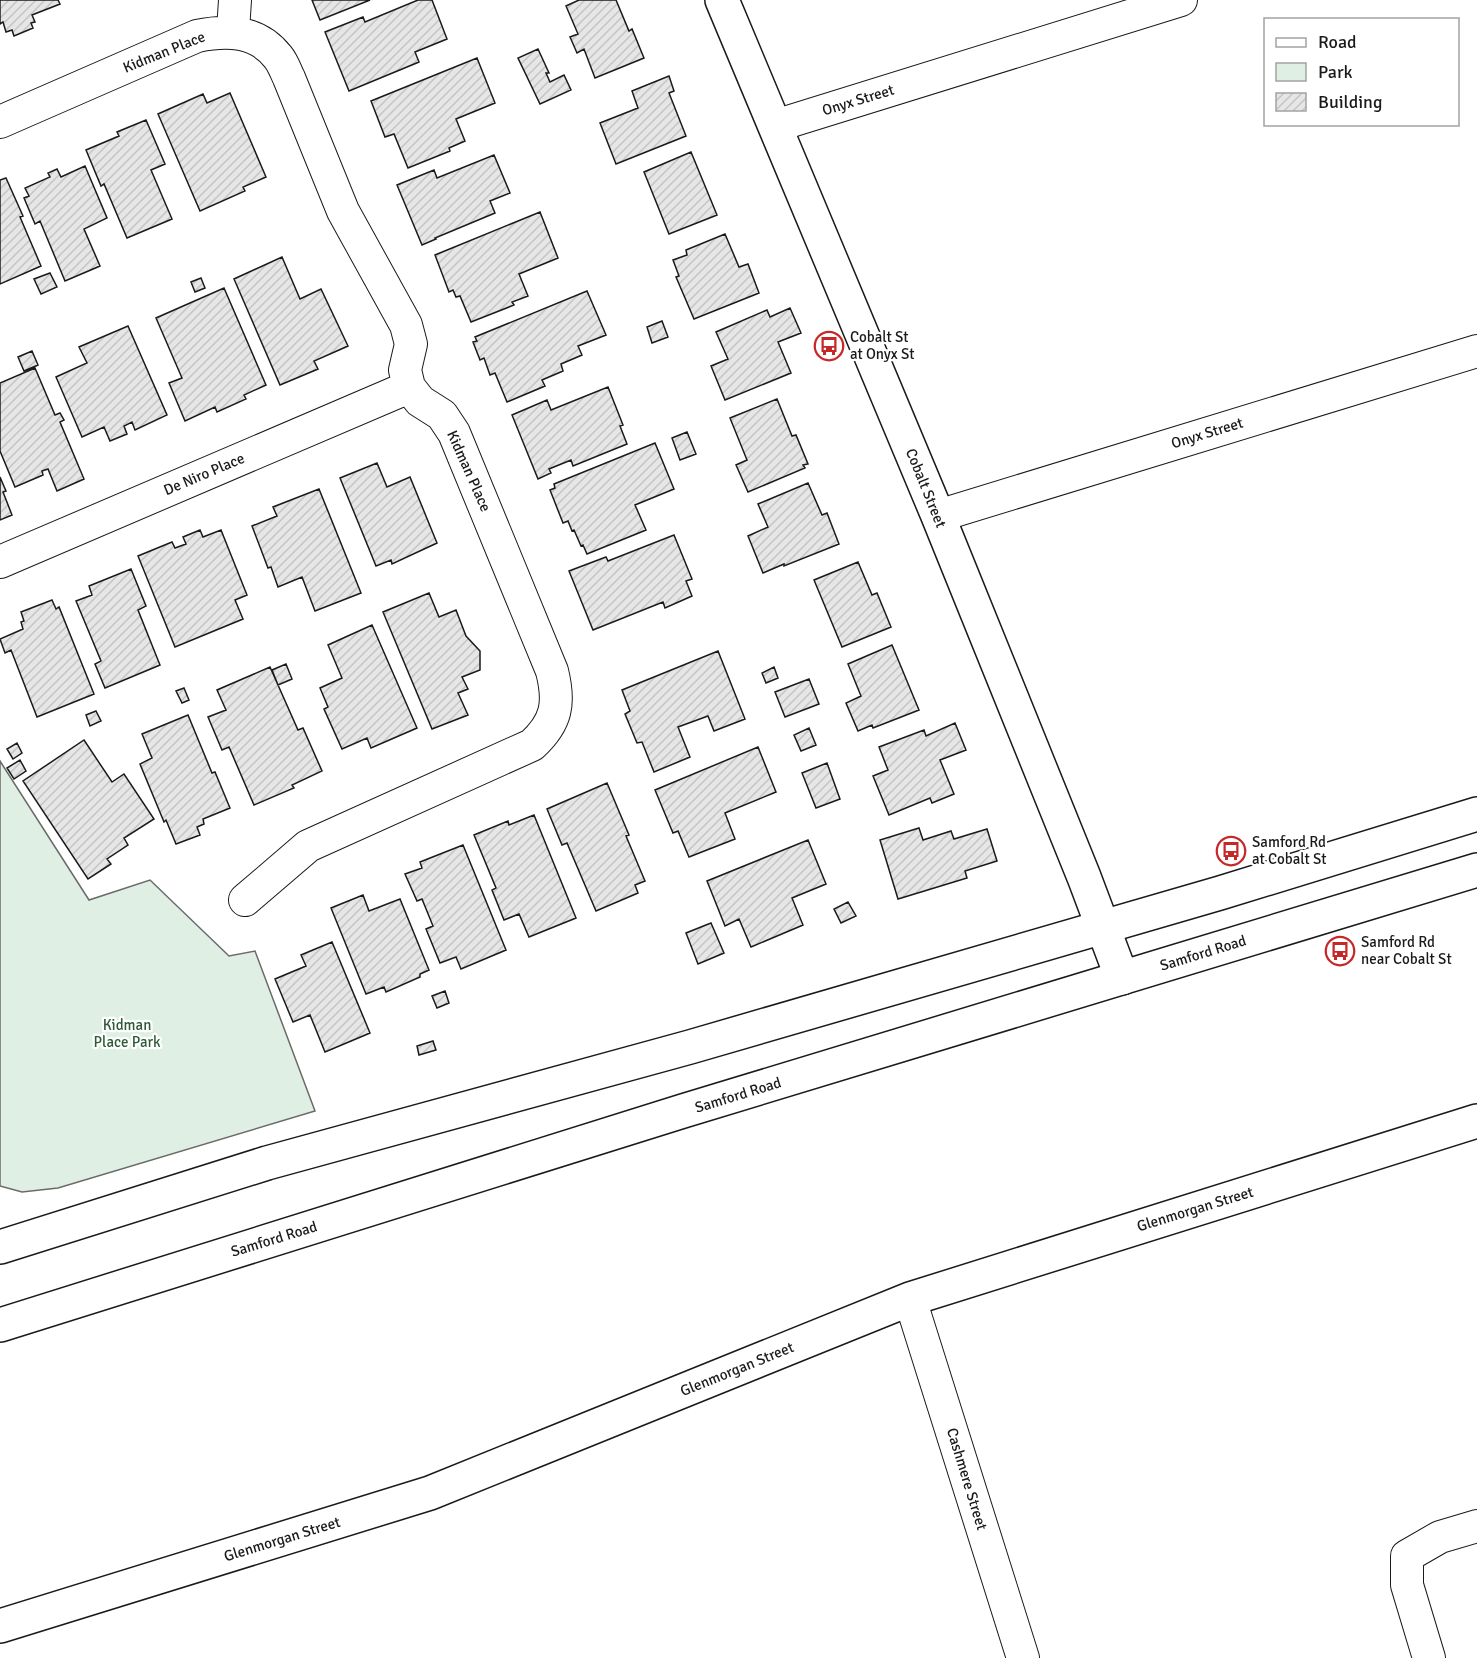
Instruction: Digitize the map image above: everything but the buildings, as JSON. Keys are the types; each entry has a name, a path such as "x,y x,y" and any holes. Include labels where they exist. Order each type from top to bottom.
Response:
{"main road":[{"name":"Cobalt Street","path":"722,0 938,516 1122,978"},
{"path":"0,1247 267,1163 509,1095 657,1057 1103,927 1477,814"},
{"name":"Samford Road","path":"0,1325 683,1111 1477,870"},
{"name":"Glenmorgan Street","path":"0,1626 430,1493 910,1299 1477,1121"}],"street":[{"path":"235,0 233,31 264,45 278,57 289,78 343,212 406,324 411,344 405,370 409,387"},
{"name":"Onyx Street","path":"775,126 1181,0"},
{"name":"Kidman Place","path":"0,122 197,36 233,31"},
{"name":"Onyx Street","path":"938,516 1477,351"},
{"name":"Kidman Place","path":"245,900 308,846 532,745 544,734 553,718 557,704 557,688 552,671 454,433 442,415 420,401 409,387"},
{"name":"De Niro Place","path":"0,562 409,387"},
{"name":"Cashmere Street","path":"910,1299 1023,1658"},
{"path":"1430,1658 1407,1585 1407,1556 1440,1537 1477,1526"}],"green space":[{"name":"Kidman Place Park","path":"0,761 89,900 150,880 229,956 255,951 315,1111 58,1188 22,1192 0,1186"}],"place":[{"name":"Cobalt St at Onyx St","path":"829,346"},
{"name":"Samford Rd at Cobalt St","path":"1231,851"},
{"name":"Samford Rd near Cobalt St","path":"1340,951"}]}
